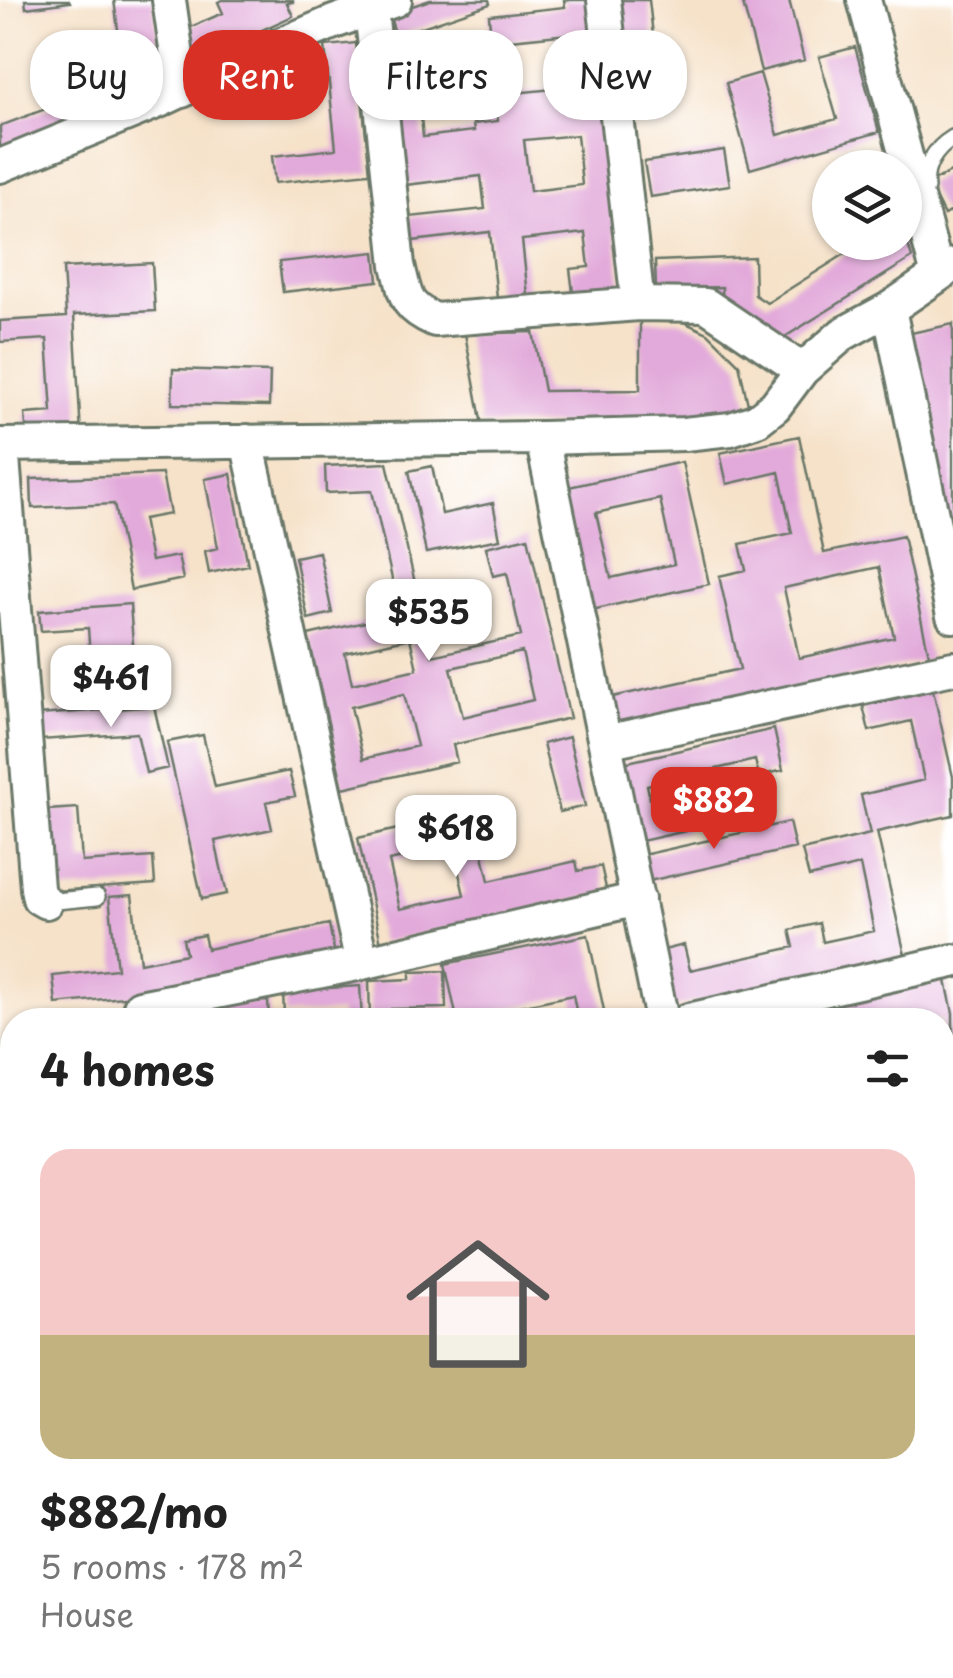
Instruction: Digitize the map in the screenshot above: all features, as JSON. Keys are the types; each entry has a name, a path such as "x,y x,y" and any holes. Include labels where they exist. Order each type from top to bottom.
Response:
{"street":[{"path":"169,0 182,92"},
{"path":"604,0 638,304"},
{"path":"46,902 39,898 37,888 1,444 684,434 731,429 757,420 775,406 802,370 844,334 890,309 948,268 864,0"},
{"path":"0,166 182,92 379,3 398,265 406,300 415,311 435,320 638,304 706,304 802,370"},
{"path":"890,309 953,616"},
{"path":"542,438 660,1008"},
{"path":"247,440 362,963"},
{"path":"605,742 953,668"},
{"path":"195,1008 362,963 638,899"},
{"path":"742,1008 953,961"}],"lane":[{"path":"948,268 925,180 934,154 953,138"},
{"path":"46,902 97,896"}],"building":[{"path":"25,0 69,0 70,2 26,8"},
{"path":"114,0 153,0 157,30 118,30"},
{"path":"293,0 287,3 293,16 262,30 186,30 223,13 218,2"},
{"path":"430,0 489,0 490,4 414,30 394,30 389,14"},
{"path":"564,0 590,0 593,30 543,30 543,37 523,39 523,30 490,30 489,15 565,7"},
{"path":"617,0 649,0 652,30 621,30"},
{"path":"742,0 789,0 804,60 761,71"},
{"path":"349,44 349,120 364,120 370,173 275,183 272,156 336,149 329,46"},
{"path":"855,47 879,132 750,169 726,83 760,73 778,135 837,119 819,57"},
{"path":"543,90 543,120 603,120 622,295 574,300 570,269 589,267 585,233 522,240 529,305 498,308 490,232 412,241 409,217 485,209 481,176 405,185 398,120 421,120 423,137 474,131 473,124 523,120 523,92","holes":["577,135 582,185 530,191 524,140"]},
{"path":"30,115 30,120 94,120 0,156 0,126"},
{"path":"724,150 730,185 650,197 644,162"},
{"path":"953,171 953,211 944,215 928,183"},
{"path":"375,252 378,281 283,292 279,262"},
{"path":"754,257 755,295 767,303 835,260 909,260 775,343 723,309 722,287 656,289 655,261"},
{"path":"152,263 155,311 74,315 81,434 27,437 25,414 52,412 47,339 0,342 0,321 66,317 63,268"},
{"path":"640,320 679,320 708,333 739,364 749,409 679,424 482,425 465,334 533,332 544,391 640,390"},
{"path":"953,324 953,552 902,335"},
{"path":"173,369 270,372 269,406 172,404"},
{"path":"799,436 824,553 903,536 930,660 615,729 608,698 740,669 719,576 746,570 740,544 792,533 779,472 727,484 720,453","holes":["879,567 894,637 799,658 784,588"]},
{"path":"682,462 709,584 587,611 560,489","holes":["660,499 674,564 611,578 596,513"]},
{"path":"387,463 432,656 521,636 507,573 493,576 486,547 528,537 570,718 453,745 457,762 343,788 308,635 400,614 372,491 326,493 325,466","holes":["410,638 417,669 352,684 345,653","522,652 533,700 463,717 451,668","404,694 417,746 363,759 351,707"]},
{"path":"432,466 442,514 493,503 500,539 426,553 409,471"},
{"path":"162,474 170,514 143,519 151,561 178,556 183,579 131,590 114,504 32,508 31,479"},
{"path":"231,474 248,565 209,573 205,551 218,548 205,479"},
{"path":"319,552 332,613 308,619 295,557"},
{"path":"130,604 136,685 92,687 88,628 41,631 39,611"},
{"path":"933,690 953,777 953,815 877,832 905,955 669,1008 656,952 684,945 690,970 794,947 790,930 819,923 823,942 874,931 860,865 809,877 802,850 870,834 861,795 924,780 911,721 869,731 863,706"},
{"path":"154,706 168,768 146,773 137,733 41,740 39,715"},
{"path":"774,729 783,770 759,776 755,760 647,785 650,799 678,793 686,831 637,842 619,764"},
{"path":"203,735 215,787 289,771 295,796 266,802 272,829 215,841 227,894 202,899 167,742"},
{"path":"569,737 585,806 560,812 543,744"},
{"path":"78,808 82,862 153,857 155,884 54,891 48,810"},
{"path":"473,812 489,881 576,861 578,871 601,866 607,893 381,943 358,838","holes":["453,847 464,895 400,909 389,861"]},
{"path":"789,822 795,848 640,883 634,857"},
{"path":"132,895 140,963 186,954 183,939 204,935 207,949 329,924 335,955 143,995 56,1004 53,976 117,969 109,897"},
{"path":"588,935 603,1008 576,1008 573,995 510,1008 455,1008 445,964"},
{"path":"445,971 446,1008 370,1008 369,981 410,979 410,972"},
{"path":"945,976 952,1008 807,1008"},
{"path":"360,986 361,1008 284,1008 283,991"},
{"path":"268,1001 268,1008 207,1008 207,1004"}]}
